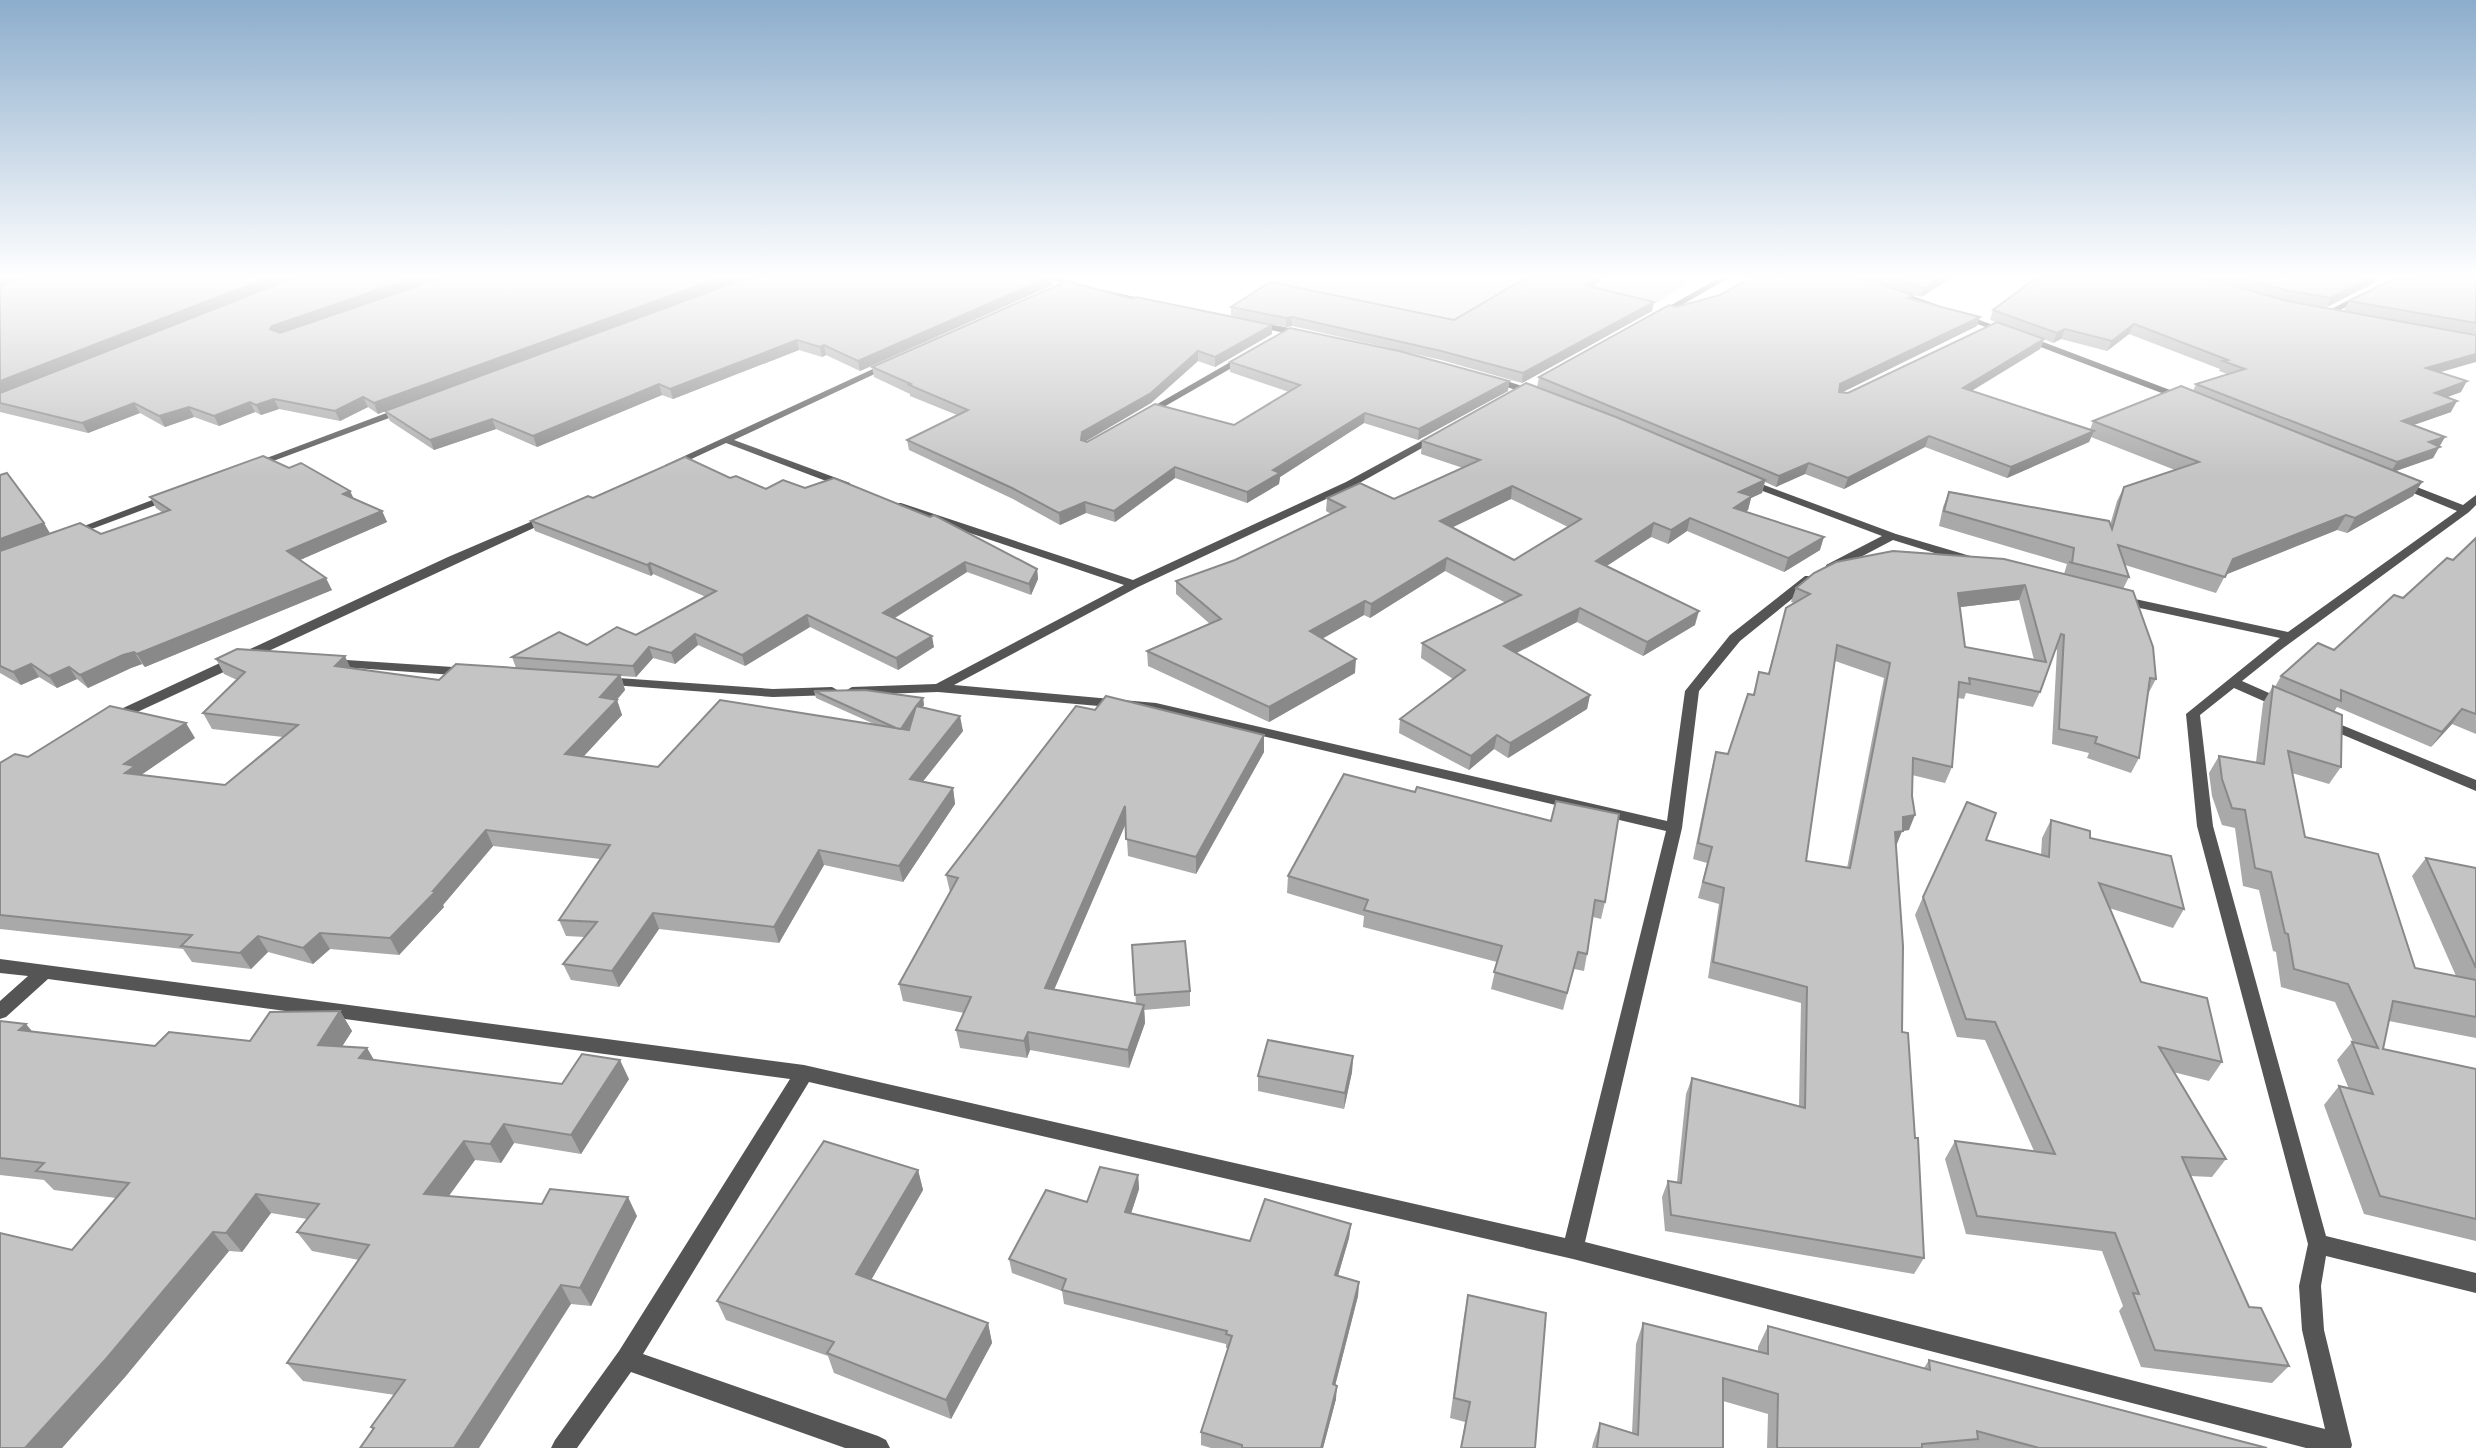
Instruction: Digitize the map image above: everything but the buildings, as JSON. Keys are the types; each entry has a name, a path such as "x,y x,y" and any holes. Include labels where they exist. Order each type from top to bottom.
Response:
{"street":[{"path":"2035,343 2199,405"},
{"path":"1135,420 1254,352"},
{"path":"663,468 906,357"},
{"path":"1484,377 1548,397"},
{"path":"1512,395 1534,383"},
{"path":"248,467 417,404"},
{"path":"938,688 1134,584 1350,484 1444,432"},
{"path":"726,440 853,488"},
{"path":"1736,477 1892,536 1989,566"},
{"path":"2389,480 2470,504"},
{"path":"52,540 182,492"},
{"path":"879,498 1134,584"},
{"path":"0,966 804,1073 1573,1249 2341,1446 2313,1330 2310,1286 2318,1244 2205,826 2193,714 2290,636 2470,504"},
{"path":"99,724 564,511"},
{"path":"1573,1249 1674,828 1692,691 1735,638 1804,582 1892,536"},
{"path":"2116,598 2290,636"},
{"path":"246,657 272,659"},
{"path":"310,661 484,673"},
{"path":"594,681 772,693 938,688 1156,708 1674,828"},
{"path":"2232,682 2476,786"},
{"path":"0,1012 43,973"},
{"path":"563,1448 627,1359 804,1073"},
{"path":"2318,1244 2476,1283"},
{"path":"627,1359 878,1448"}],"shaded area":[{"path":"1564,343 1593,343 1586,347"}]}
